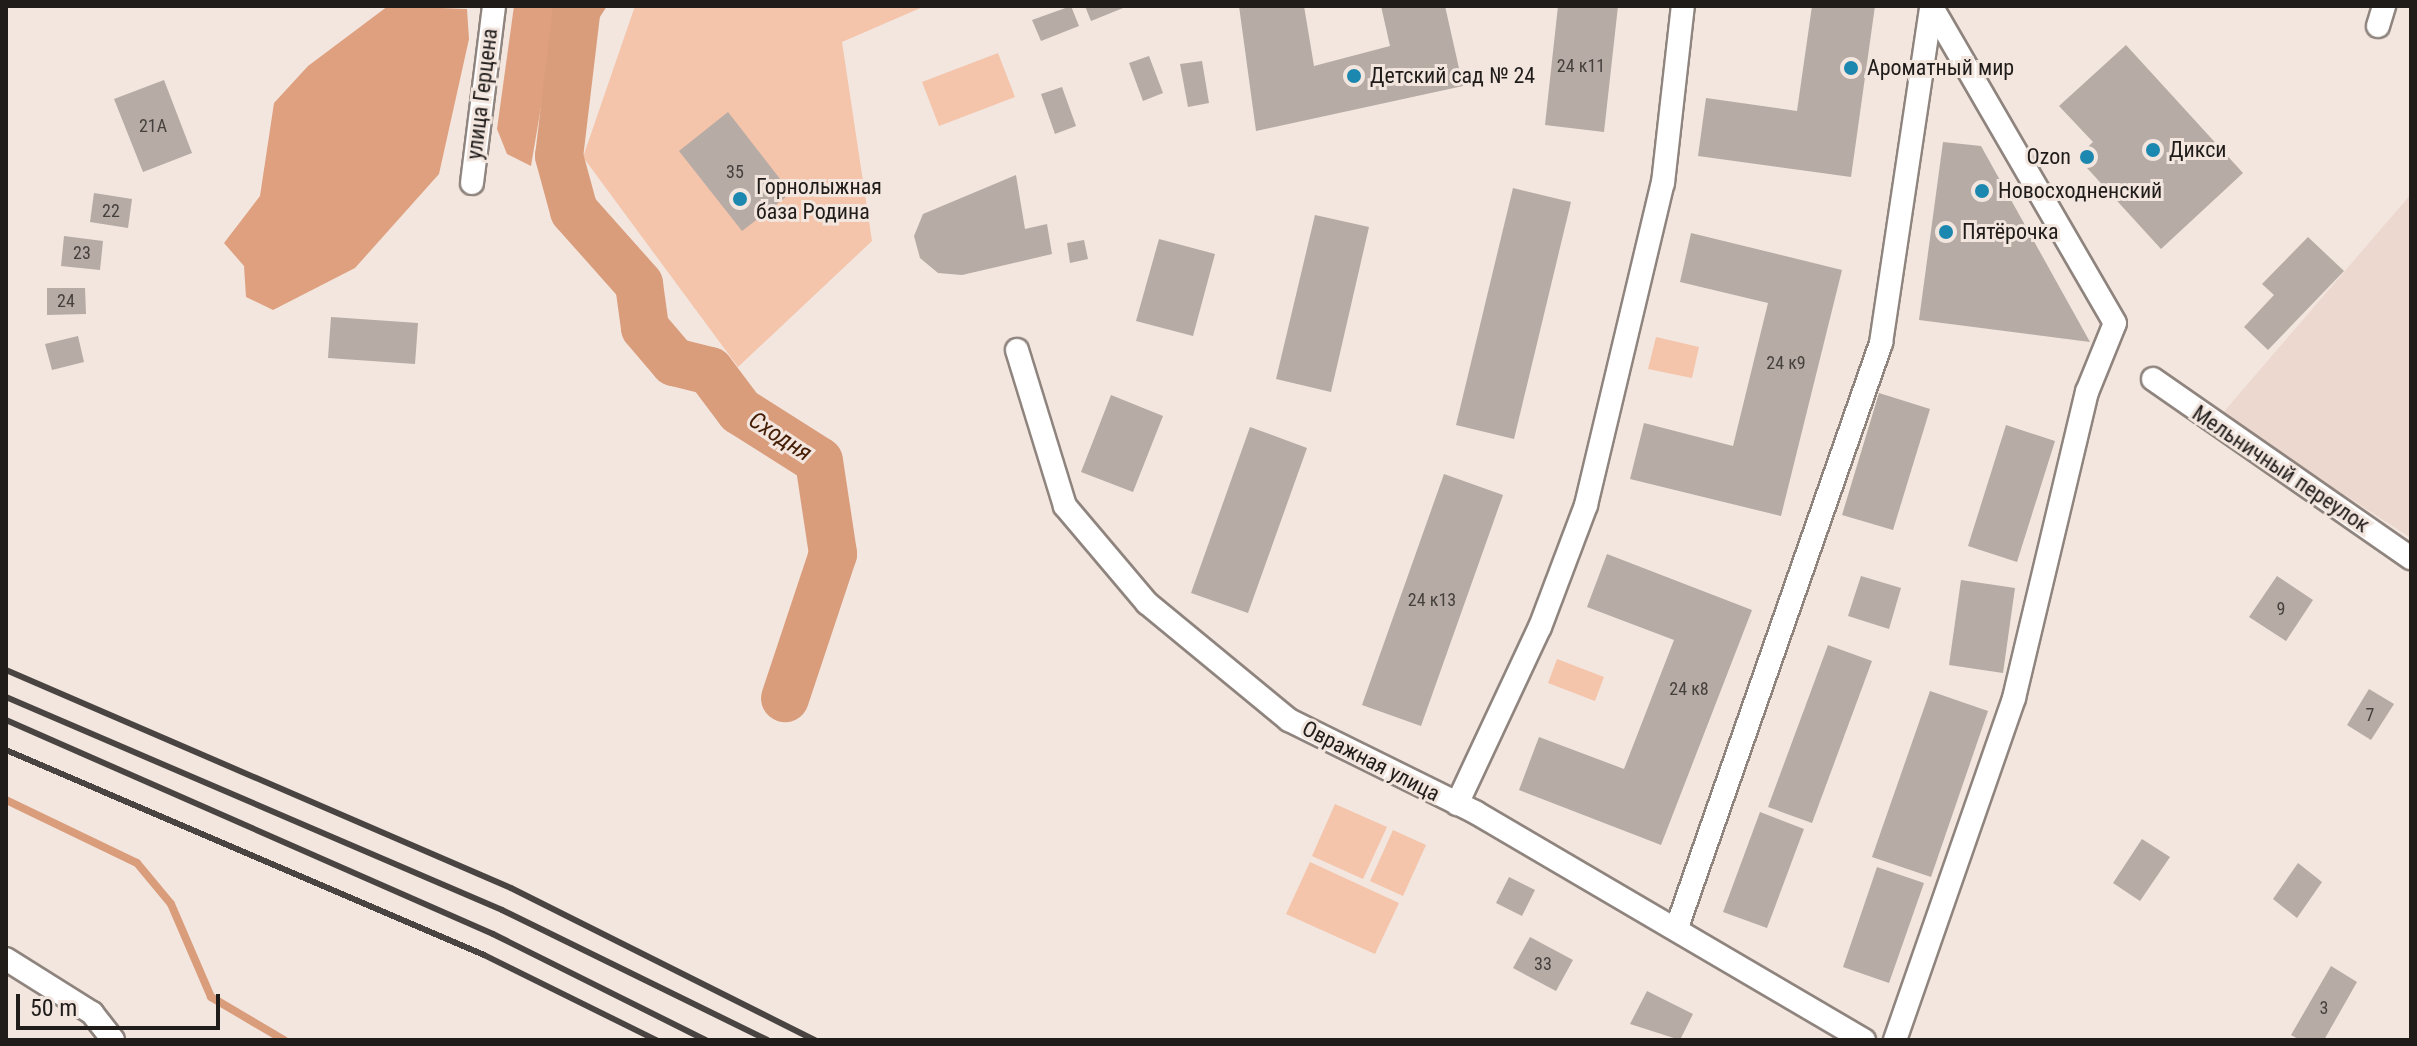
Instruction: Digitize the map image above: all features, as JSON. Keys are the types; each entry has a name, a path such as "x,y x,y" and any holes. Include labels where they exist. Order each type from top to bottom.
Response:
{"street":[{"name":"улица Герцена","path":"472,183 494,6"},
{"path":"1457,804 1540,627 1586,505 1663,183 1683,6"},
{"path":"1677,927 1881,343 1931,7"},
{"path":"1895,1040 2014,698 2087,392 2115,323 1931,7"},
{"name":"Овражная улица","path":"1017,350 1065,506 1147,603 1289,720 1457,804 1677,927 1864,1040"},
{"name":"Мельничный переулок","path":"2153,379 2411,558"},
{"path":"6,959 92,1013 113,1040"}],"shaded area":[{"path":"388,6 467,9 469,39 439,174 355,268 273,310 246,297 244,266 224,243 260,196 274,103 308,66"},
{"path":"514,6 558,6 531,166 507,154 497,129"},
{"path":"567,6 607,6 569,65 564,62"},
{"name":"Горнолыжная база Родина","path":"635,6 925,6 842,42 872,241 738,367 583,157"},
{"path":"998,53 1015,97 939,126 922,82"},
{"path":"2411,194 2411,538 2221,415"},
{"path":"1656,337 1699,347 1692,378 1648,369"},
{"path":"1557,659 1604,677 1595,701 1548,683"},
{"path":"1335,804 1387,827 1363,879 1312,856"},
{"path":"1393,830 1426,845 1403,896 1370,881"},
{"path":"1310,862 1399,903 1375,954 1286,914"}],"building":[{"path":"1071,6 1079,26 1041,41 1032,20"},
{"path":"1085,6 1128,6 1091,21"},
{"name":"Детский сад № 24","path":"1239,6 1304,6 1314,66 1390,46 1381,6 1445,6 1463,86 1256,131"},
{"path":"1558,6 1618,6 1604,132 1545,125"},
{"path":"1812,6 1875,6 1851,177 1698,156 1706,98 1797,111"},
{"name":"Дикси","path":"2126,45 2243,173 2161,249 2077,157 2093,142 2059,106"},
{"path":"1149,56 1163,93 1143,101 1129,63"},
{"path":"1202,61 1209,103 1188,107 1180,64"},
{"path":"164,80 192,153 143,172 114,99"},
{"path":"1062,87 1076,126 1055,134 1041,94"},
{"path":"728,112 791,193 742,231 679,151"},
{"path":"1943,142 1981,146 2090,342 1919,320"},
{"path":"1016,175 1025,229 1047,224 1052,254 962,275 938,273 920,258 914,236 923,214"},
{"path":"1513,188 1571,202 1514,439 1456,425"},
{"path":"94,193 132,199 128,228 90,222"},
{"path":"1315,215 1369,227 1331,392 1276,379"},
{"path":"1691,233 1842,270 1781,516 1630,479 1644,423 1733,446 1768,303 1680,282"},
{"path":"64,236 103,241 100,270 61,266"},
{"path":"2308,237 2344,271 2268,350 2244,327 2274,295 2262,284"},
{"path":"1159,239 1215,254 1193,336 1136,321"},
{"path":"1084,240 1088,259 1070,263 1067,243"},
{"path":"47,288 85,288 86,314 47,315"},
{"path":"331,317 418,323 415,364 328,358"},
{"path":"78,336 84,362 52,370 45,344"},
{"path":"1879,393 1930,409 1893,530 1842,515"},
{"path":"1111,395 1163,416 1133,492 1081,472"},
{"path":"2006,425 2055,441 2017,562 1968,546"},
{"path":"1250,427 1307,448 1248,613 1191,593"},
{"path":"1444,474 1503,495 1421,726 1362,705"},
{"path":"1607,554 1752,610 1661,845 1519,790 1539,737 1624,769 1674,640 1587,607"},
{"path":"1861,576 1901,588 1889,629 1848,616"},
{"path":"2277,576 2313,600 2286,641 2249,617"},
{"path":"1961,580 2015,588 2003,673 1949,665"},
{"path":"1828,645 1872,661 1812,823 1768,807"},
{"path":"2369,689 2394,704 2371,740 2347,725"},
{"path":"1930,691 1988,711 1931,877 1872,857"},
{"path":"1760,812 1804,829 1767,928 1723,912"},
{"path":"2142,839 2170,857 2140,901 2113,883"},
{"path":"2298,863 2322,882 2297,918 2273,899"},
{"path":"1877,867 1924,883 1889,983 1843,967"},
{"path":"1509,877 1535,890 1522,916 1496,903"},
{"path":"1530,937 1573,960 1556,991 1513,968"},
{"path":"2331,966 2357,982 2324,1040 2300,1040 2291,1035"},
{"path":"1647,991 1693,1014 1680,1040 1630,1024"}],"waterway":[{"name":"Сходня","path":"577,6 559,156 574,211 639,284 645,328 674,362 710,371 740,411 819,461 833,554 785,698"},
{"path":"6,800 137,863 171,904 211,997 284,1040"}],"railway":[{"path":"6,670 511,888 815,1040"},
{"path":"6,697 502,910 767,1040"},
{"path":"6,720 493,934 706,1040"},
{"path":"6,750 484,955 656,1040"}],"place":[{"name":"Ароматный мир","path":"1851,68"},
{"name":"Детский сад № 24","path":"1354,76"},
{"name":"Дикси","path":"2153,150"},
{"name":"Ozon","path":"2087,157"},
{"name":"Новосходненский","path":"1982,191"},
{"name":"Горнолыжная база Родина","path":"740,199"},
{"name":"Пятёрочка","path":"1946,232"}]}
